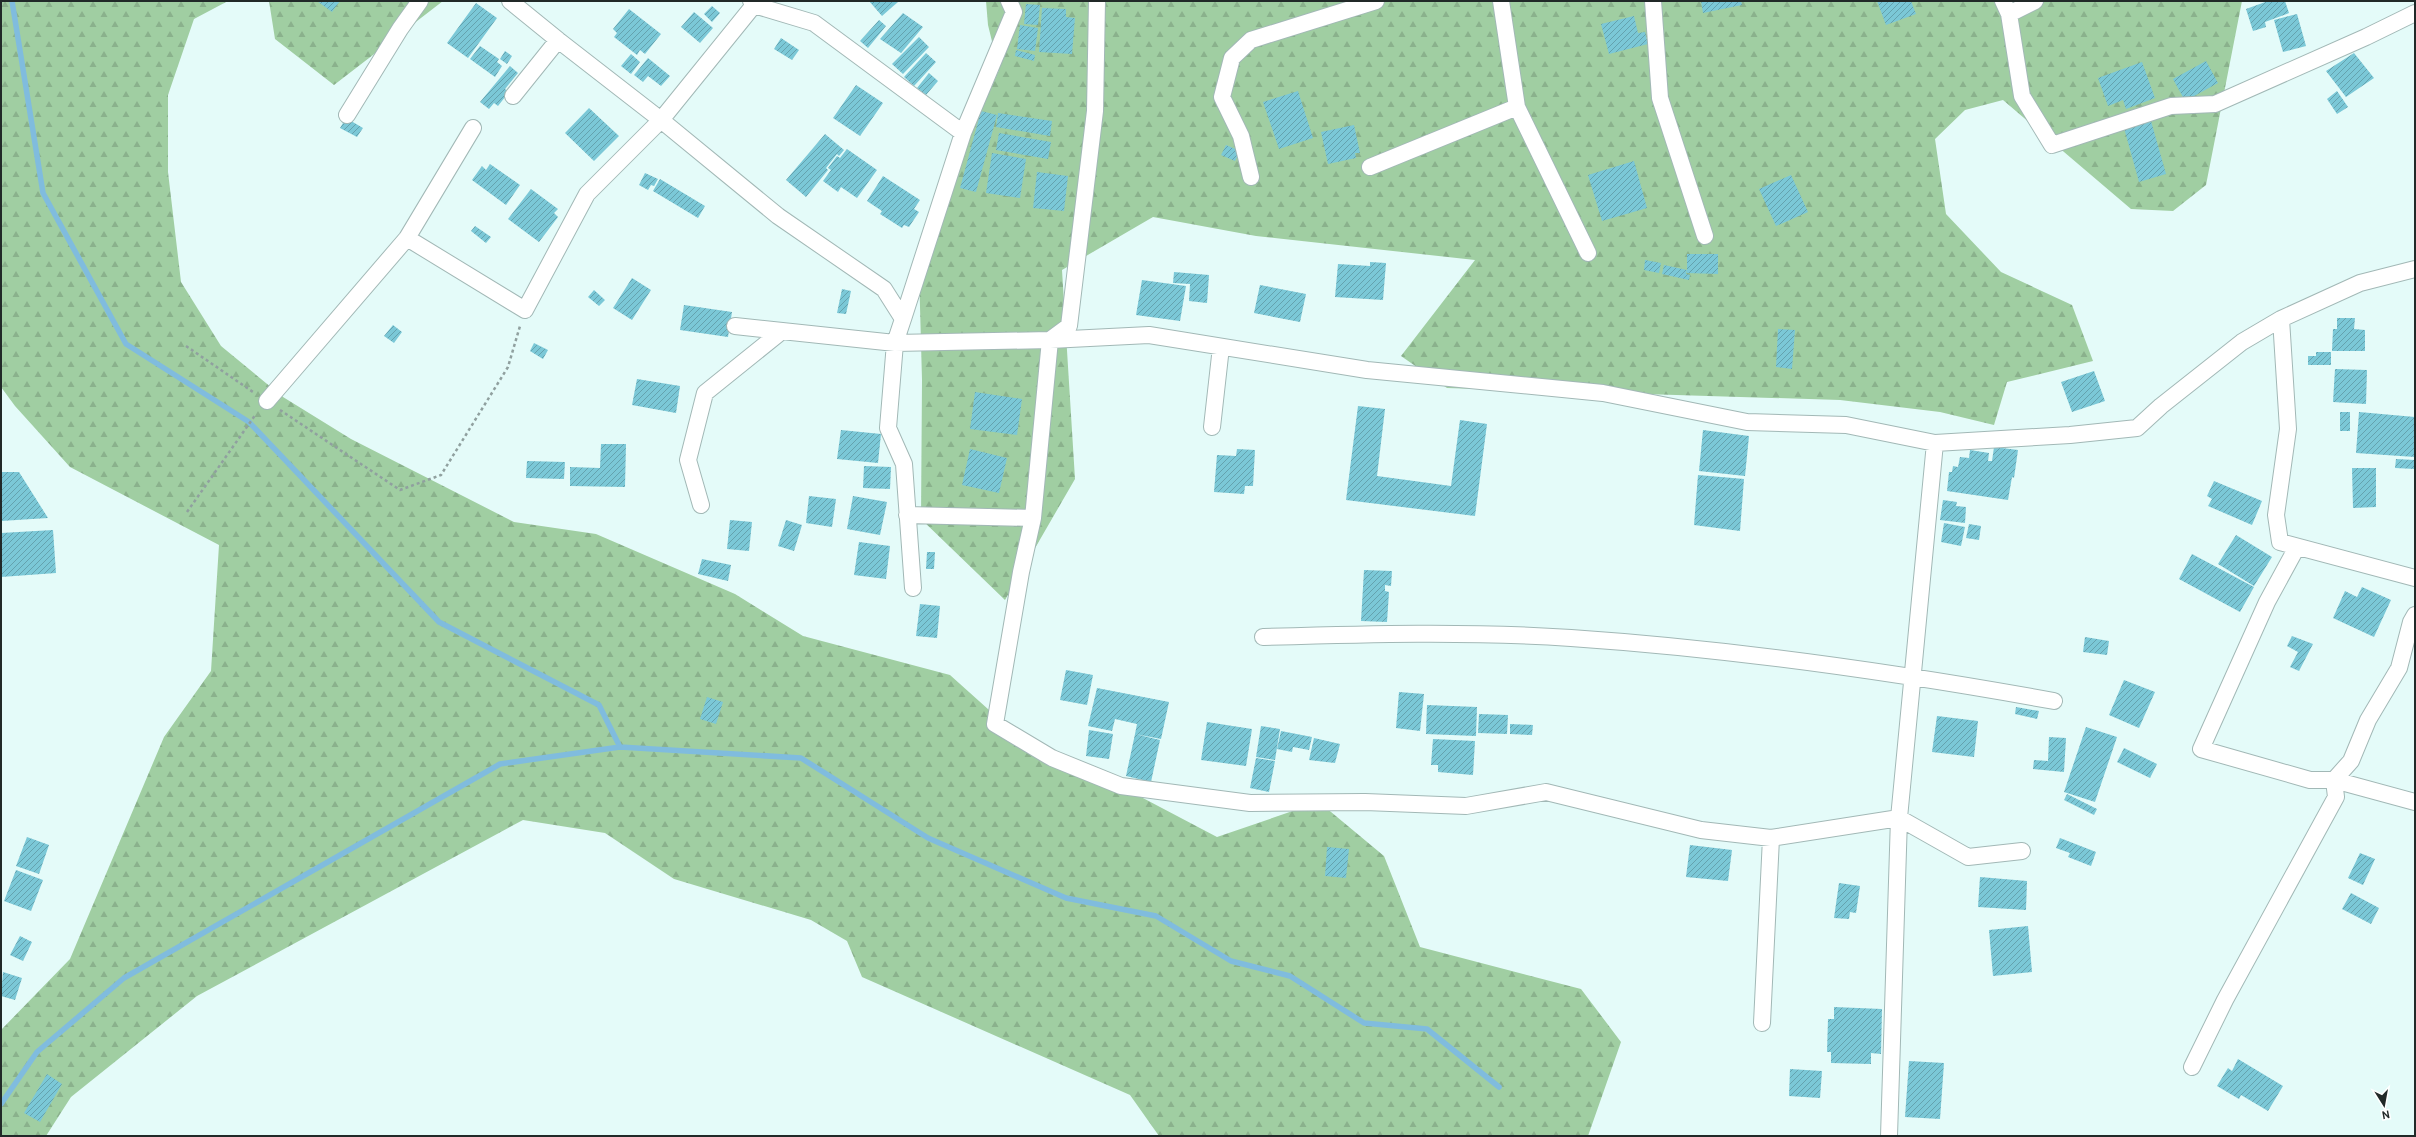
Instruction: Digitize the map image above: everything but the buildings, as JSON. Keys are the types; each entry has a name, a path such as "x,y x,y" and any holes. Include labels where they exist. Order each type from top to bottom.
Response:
{"street":[{"path":"347,115 400,29 420,1"},
{"path":"510,1 661,120 778,216 884,290 903,319"},
{"path":"912,588 904,464 888,428 895,343 963,133 1014,12 1009,1"},
{"path":"1097,1 1095,111 1069,326 1050,340 1033,518 1021,572 995,724 1052,758 1121,786 1250,803 1365,802 1466,806 1546,792 1701,830 1771,838 1899,818 1968,857 2022,851"},
{"path":"1251,177 1241,136 1222,97 1232,58 1251,40 1376,1"},
{"path":"1501,1 1517,107 1588,253"},
{"path":"1653,1 1660,98 1705,236"},
{"path":"2035,1 2006,7 2022,96 2052,145 2171,106 2215,104 2366,37 2415,13"},
{"path":"406,238 525,310 586,194 661,120 752,3 814,22 963,133"},
{"path":"513,96 558,40"},
{"path":"1370,167 1517,107"},
{"path":"267,401 406,238 474,128"},
{"path":"736,326 895,343 1050,340 1149,335 1367,370 1603,393 1747,422 1846,425 1935,443 2070,435 2137,428 2161,406 2242,342 2281,319 2360,283 2415,269"},
{"path":"2281,319 2288,429 2276,515 2280,542 2415,578"},
{"path":"701,505 688,460 705,393 782,331"},
{"path":"1212,427 1221,347"},
{"path":"1889,1136 1899,818 1935,443"},
{"path":"907,515 1033,518"},
{"path":"2297,547 2267,602 2201,749 2310,780 2334,780 2415,802"},
{"path":"2334,780 2352,761 2368,720 2399,668 2410,622 2415,615"},
{"path":"1263,637 1410,633 1570,638 1736,653 1913,676 2054,701"},
{"path":"2192,1067 2225,1000 2336,797 2334,780"},
{"path":"1762,1023 1771,838"}],"path":[{"path":"186,346 400,490 441,475 508,367 525,310"},
{"path":"187,512 249,422 267,401"}],"green space":[{"path":"1,1 228,1 194,19 168,95 168,172 181,282 221,346 283,397 351,439 514,522 596,534 735,594 803,636 950,675 1008,727 1217,837 1319,802 1384,856 1420,947 1581,989 1621,1042 1588,1136 1159,1136 1130,1095 862,977 847,941 811,920 674,879 605,833 523,820 197,996 71,1097 46,1136 1,1136 1,1030 70,959 164,737 211,671 219,545 70,467 15,406 1,387"},
{"path":"269,1 443,1 334,85 275,39"},
{"path":"986,1 2242,1 2206,185 2173,211 2131,209 2003,100 1965,110 1935,139 1946,214 2001,272 2072,305 2093,361 2007,382 1994,425 1940,412 1840,400 1447,388 1401,356 1475,260 1256,236 1153,217 1062,270 1075,479 1005,600 921,519 922,380 919,270 966,143 999,70 988,25"}],"waterway":[{"path":"12,1 43,193 126,344 249,422 439,622 599,705 620,747"},
{"path":"1,1104 37,1052 124,978 500,764 620,747 801,758 928,838 1066,898 1156,916 1231,961 1290,976 1364,1023 1427,1029 1499,1087"}]}
